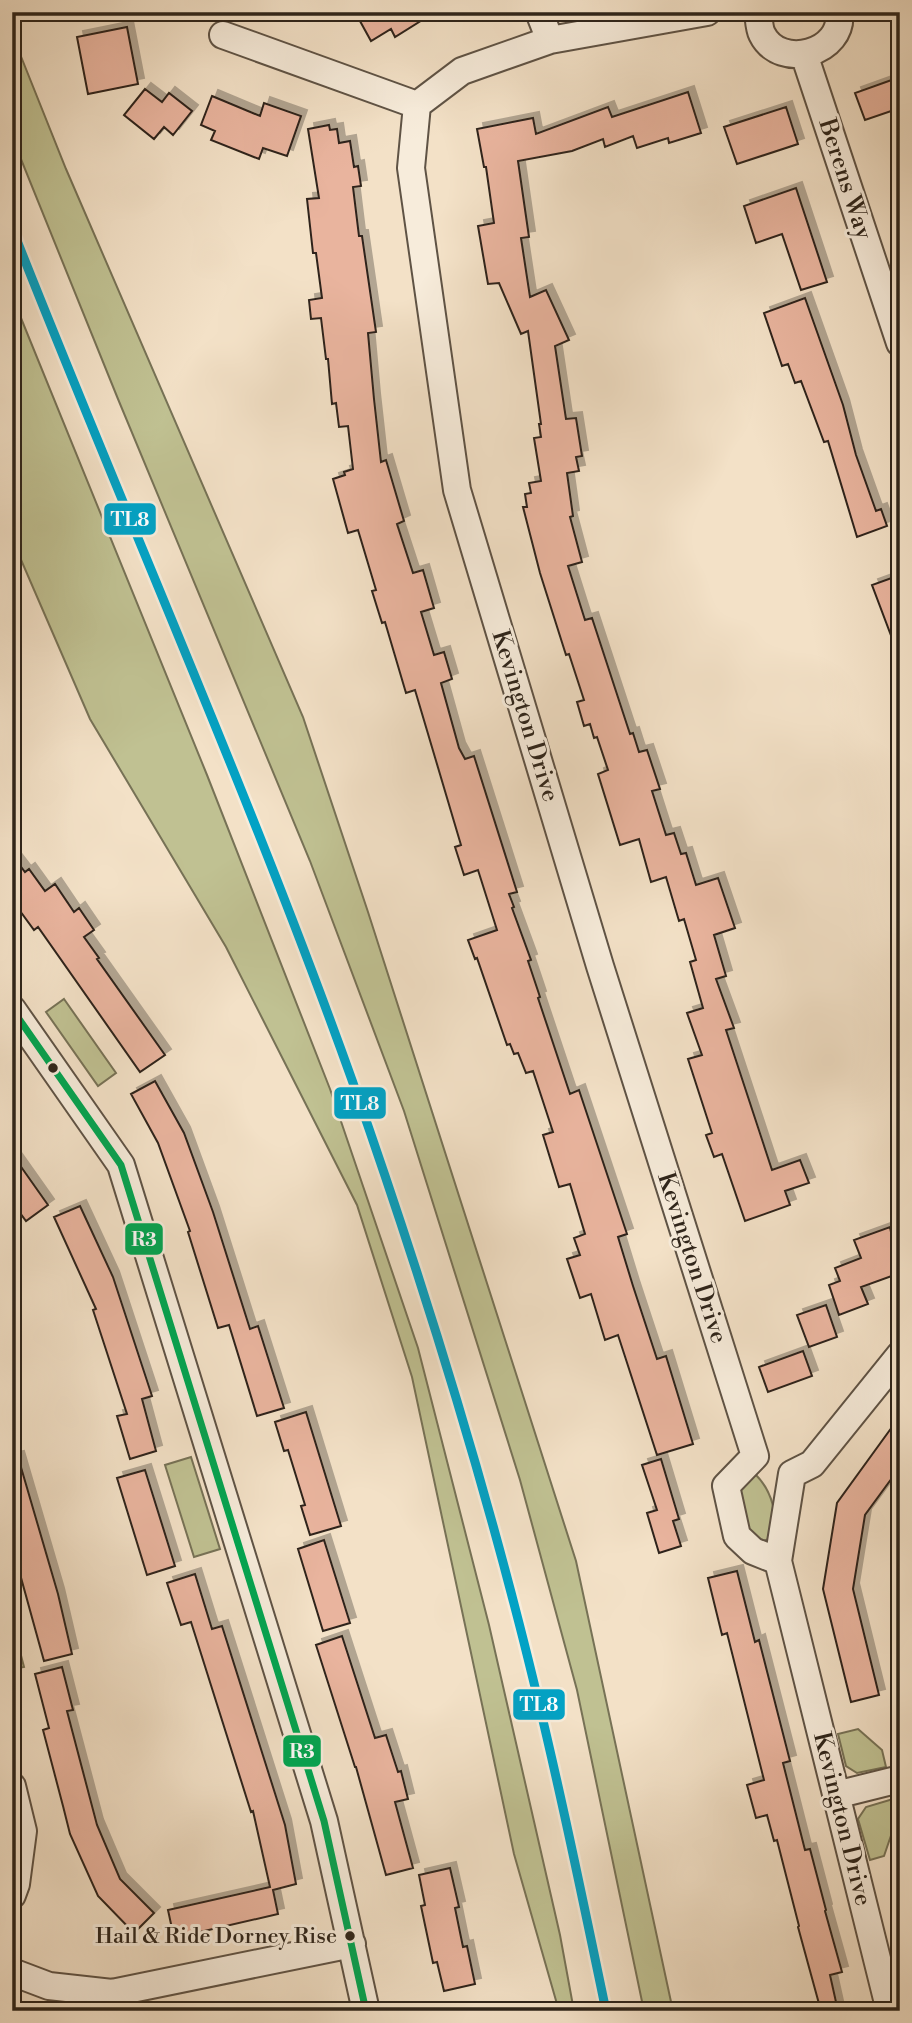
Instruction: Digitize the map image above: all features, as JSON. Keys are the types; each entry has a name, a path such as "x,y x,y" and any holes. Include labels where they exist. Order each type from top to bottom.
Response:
{"street":[{"path":"539,12 550,40"},
{"path":"223,34 417,105 462,71 550,40 708,12"},
{"path":"758,12 762,34 774,48 784,53 804,54 825,45 835,37 841,22 839,12"},
{"name":"Berens Way","path":"804,54 900,343"},
{"name":"Kevington Drive","path":"417,105 411,168 457,490 600,966 755,1456"},
{"path":"12,1009 121,1165 324,1821 366,2011"},
{"path":"792,1474 812,1464 900,1355"},
{"path":"755,1456 792,1474 778,1561 753,1551 737,1536 726,1486 755,1456"},
{"name":"Kevington Drive","path":"778,1561 890,2011"},
{"path":"836,1795 900,1779"},
{"path":"12,1786 23,1831 12,1895"},
{"path":"12,1972 49,1986 113,2002 352,1944"}],"green space":[{"path":"12,34 66,169 303,717 576,1561 673,2011 644,2011 577,1690 520,1480 404,1111 310,861 12,137"},
{"path":"12,296 207,775 330,1089 418,1348 489,1625 560,1935 574,2011 559,2011 514,1854 412,1377 357,1205 226,947 90,719 12,539"},
{"path":"64,999 116,1073 98,1086 46,1012"},
{"path":"191,1457 220,1549 194,1557 165,1465"},
{"path":"756,1475 770,1496 775,1522 773,1538 758,1542 746,1532 737,1493 741,1479"},
{"path":"12,1621 24,1667 12,1669"},
{"path":"858,1729 882,1750 886,1767 857,1773 846,1766 838,1734"},
{"path":"893,1799 898,1815 884,1856 870,1860 858,1819 866,1807"}],"building":[{"path":"355,12 435,12 395,37 391,29 371,41"},
{"path":"127,27 138,84 88,94 77,37"},
{"path":"900,77 900,108 865,120 855,93"},
{"path":"145,89 162,102 169,93 192,111 173,135 164,127 154,139 124,115"},
{"path":"688,92 701,133 669,143 668,138 637,148 633,136 605,147 603,139 572,151 518,161 529,237 521,238 530,297 546,290 569,340 555,346 566,419 576,418 582,456 576,457 579,471 567,473 573,516 570,517 582,562 568,566 585,620 592,618 630,734 633,733 639,752 647,750 660,789 652,791 666,835 674,833 681,854 686,853 696,885 718,878 735,928 714,935 726,976 716,979 734,1028 726,1030 772,1170 800,1160 809,1183 785,1191 790,1205 745,1221 722,1154 714,1157 706,1135 712,1133 688,1059 702,1055 687,1013 703,1008 690,962 696,960 684,919 679,921 666,877 651,882 639,839 620,845 598,774 608,770 590,724 584,726 577,702 584,700 569,654 566,655 540,573 523,507 527,507 525,494 531,493 529,483 541,481 534,438 541,437 541,424 528,331 521,334 499,283 488,284 478,226 494,223 477,129 533,118 536,134 608,107 612,117"},
{"path":"212,96 260,116 264,103 301,116 287,156 263,148 259,159 211,140 215,131 201,125"},
{"path":"786,107 798,144 737,164 724,127"},
{"path":"329,125 330,130 337,129 339,143 350,141 354,167 358,166 361,186 353,187 376,332 368,333 381,462 386,460 404,521 397,524 413,573 423,570 434,608 421,612 434,655 444,652 452,679 441,683 459,748 465,759 474,756 517,892 509,894 531,960 528,961 540,997 538,998 570,1094 579,1090 627,1234 618,1237 633,1286 657,1359 666,1356 693,1444 657,1455 618,1335 605,1340 591,1294 580,1298 567,1259 580,1255 574,1238 585,1234 570,1184 559,1187 543,1135 553,1132 533,1071 526,1073 518,1053 514,1054 510,1044 507,1045 477,958 475,959 468,940 497,930 478,870 464,875 455,847 461,845 415,690 406,693 385,622 382,623 372,591 376,590 358,530 348,533 333,479 353,469 348,426 339,427 336,403 332,404 321,318 311,319 309,300 322,298 316,253 313,253 307,199 319,198 308,129"},
{"path":"796,188 827,282 801,290 782,234 756,243 744,206"},
{"path":"805,298 843,405 856,455 876,511 881,509 887,526 857,537 828,441 824,442 801,381 795,383 788,364 782,366 764,313"},
{"path":"900,575 900,654 898,654 872,585"},
{"path":"12,855 25,872 29,869 45,891 55,884 74,912 79,908 94,930 84,937 165,1055 140,1072 38,927 34,930 12,900"},
{"path":"155,1081 184,1133 213,1212 250,1329 258,1326 284,1408 257,1416 229,1325 218,1328 188,1232 190,1231 158,1143 131,1094"},
{"path":"12,1154 48,1205 26,1221 12,1202"},
{"path":"80,1206 113,1277 152,1396 142,1399 156,1451 130,1459 117,1416 127,1414 93,1310 96,1309 54,1217"},
{"path":"890,1227 891,1232 900,1230 900,1273 861,1287 868,1304 839,1315 829,1285 840,1281 835,1268 861,1258 854,1240"},
{"path":"826,1305 837,1337 809,1347 797,1315"},
{"path":"803,1351 812,1376 768,1392 759,1367"},
{"path":"306,1412 341,1526 310,1535 301,1506 305,1505 288,1450 284,1451 275,1422"},
{"path":"900,1416 900,1467 865,1515 853,1589 879,1695 851,1702 823,1589 837,1503"},
{"path":"18,1457 58,1594 72,1654 44,1661 12,1545 12,1458"},
{"path":"661,1459 679,1519 673,1521 681,1546 659,1553 647,1513 657,1510 642,1465"},
{"path":"145,1470 175,1566 147,1575 117,1478"},
{"path":"324,1540 350,1623 323,1631 298,1549"},
{"path":"737,1571 755,1642 759,1640 790,1761 783,1763 805,1850 810,1849 842,1972 830,1975 838,2011 821,2011 777,1840 774,1841 767,1815 756,1818 747,1785 764,1780 727,1633 722,1635 708,1578"},
{"path":"195,1574 212,1629 222,1626 285,1825 296,1884 273,1890 278,1914 174,1938 168,1910 270,1887 253,1811 251,1812 191,1622 181,1625 167,1583"},
{"path":"342,1636 375,1738 386,1735 398,1772 401,1771 408,1799 395,1802 413,1868 386,1875 356,1767 316,1645"},
{"path":"62,1667 73,1710 67,1711 97,1825 120,1879 154,1913 134,1933 98,1896 70,1834 43,1730 49,1728 35,1674"},
{"path":"450,1868 459,1907 455,1908 463,1947 467,1946 475,1984 444,1991 437,1962 433,1963 421,1906 425,1905 419,1875"}],"transit line":[{"name":"TL8","path":"12,228 271,865 352,1080 398,1215 442,1350 501,1554 554,1768 606,2011"},
{"name":"R3","path":"12,1009 121,1165 324,1821 366,2011"}],"place":[{"name":"Hail & Ride Dorney Rise","path":"350,1936"}]}
